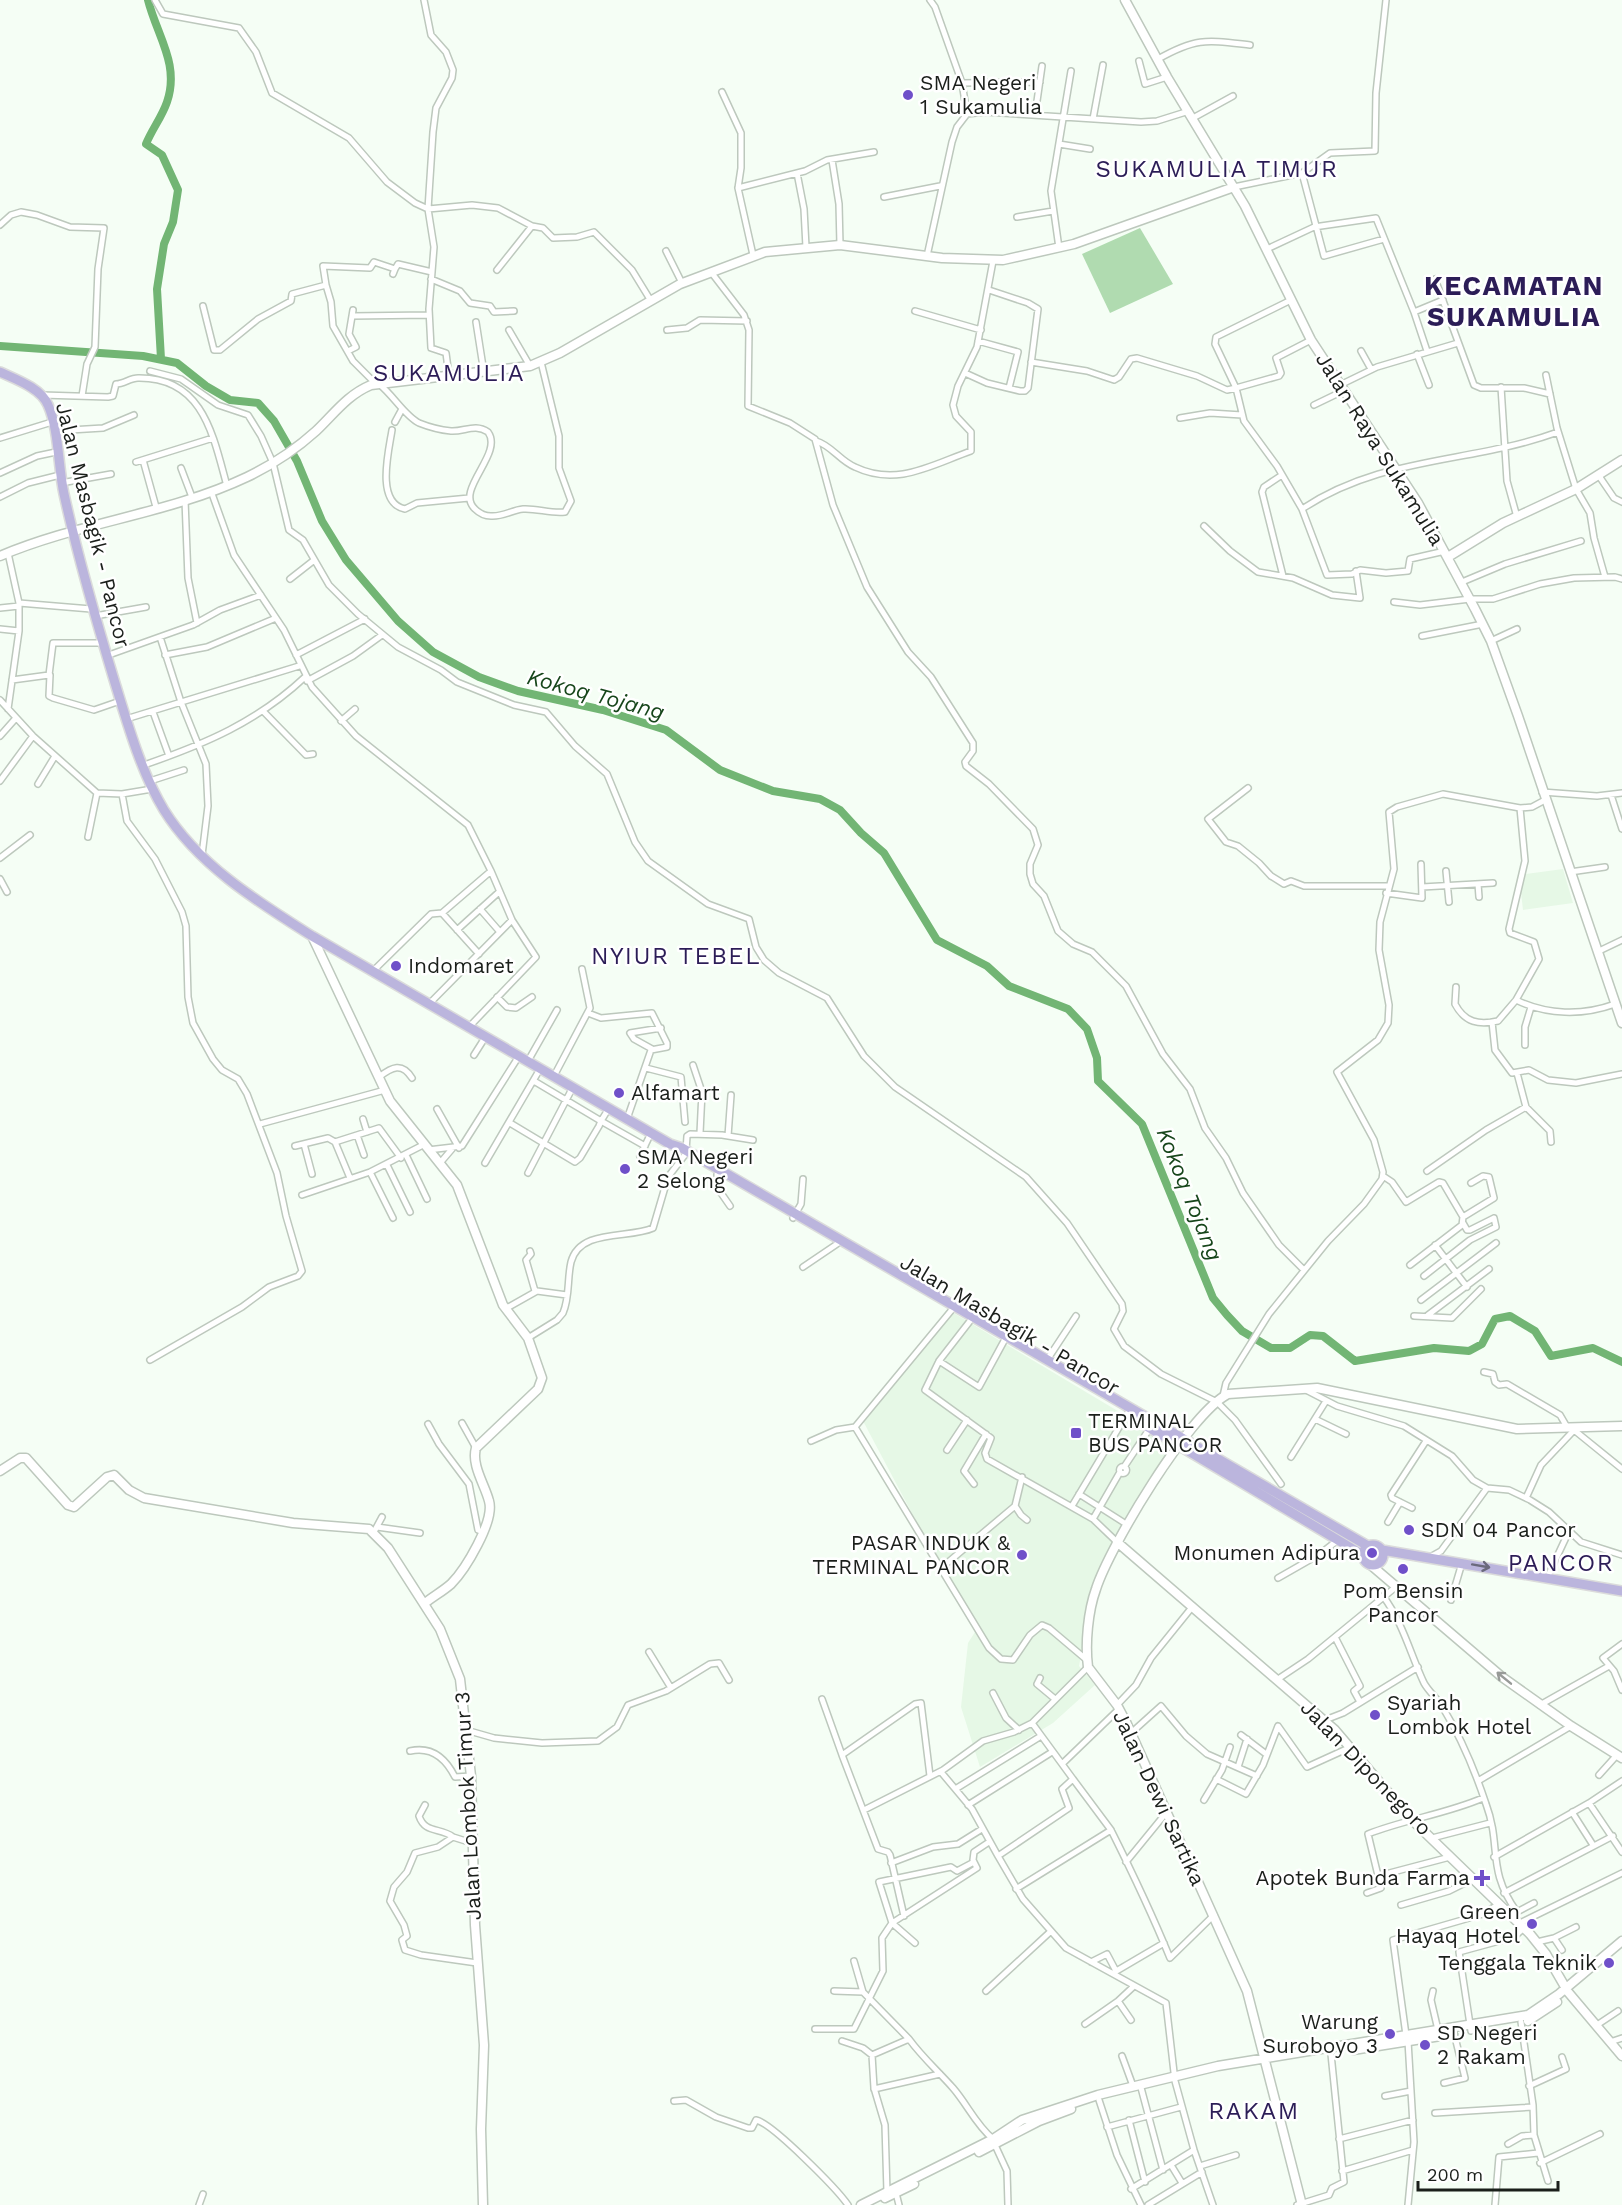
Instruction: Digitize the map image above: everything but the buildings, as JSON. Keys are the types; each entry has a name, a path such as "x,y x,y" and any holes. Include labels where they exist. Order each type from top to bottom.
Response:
{"main road":[{"name":"Jalan Masbagik - Pancor","path":"0,372 41,395 48,404 60,479 72,531 93,613 126,719 151,785 178,830 202,855 261,903 312,936 1047,1360 1338,1540 1365,1551"},
{"name":"Jalan Masbagik - Pancor","path":"685,1153 717,1175 794,1216 837,1244 865,1257"},
{"name":"Jalan Masbagik - Pancor","path":"954,1308 970,1321 1150,1428 1180,1442 1365,1551"},
{"path":"1382,1550 1382,1561 1372,1566 1366,1563 1365,1551 1376,1545 1382,1550 1622,1591"}],"street":[{"path":"155,0 162,14 239,28 256,52 272,93 349,138 387,182 415,203 428,209 472,205 498,208 532,226 543,228 556,238 595,232 632,270 651,301"},
{"path":"424,0 432,35 446,52 453,70 452,78 436,108 428,209 434,247 429,315 431,348 445,352 449,376"},
{"path":"927,256 940,186 955,132 968,114 962,83 935,7 930,0"},
{"name":"Jalan Raya Sukamulia","path":"1125,0 1167,77 1234,187 1311,340 1419,503 1483,624 1491,641 1622,1023"},
{"path":"8,709 19,631 19,605 4,554 72,531 189,499 227,486 273,463 299,445 349,397 376,383 484,373 530,366 682,283 753,255 840,244 927,256 993,261 1059,248 1234,187 1302,172 1327,154 1375,151 1376,93 1386,0"},
{"path":"1158,58 1184,45 1203,40 1250,45"},
{"path":"1139,61 1145,84 1167,77"},
{"path":"1093,119 1103,65"},
{"path":"1035,115 1041,66"},
{"path":"1059,248 1051,185 1071,71"},
{"path":"962,83 1040,82"},
{"path":"722,92 741,133 741,168 738,188 753,255"},
{"path":"968,114 985,112 1150,122 1191,115 1233,96"},
{"path":"1059,144 1090,149"},
{"path":"738,188 816,168 827,160 874,152"},
{"path":"832,160 837,188 840,244"},
{"path":"1302,172 1314,227 1324,257 1384,239"},
{"path":"797,173 806,247"},
{"path":"884,197 940,186"},
{"path":"1017,217 1053,211"},
{"path":"0,225 11,216 21,212 37,214 70,227 102,228 92,352 82,396"},
{"path":"1267,249 1314,227 1376,218 1414,312 1427,351"},
{"path":"497,270 532,226"},
{"path":"666,251 682,283"},
{"path":"710,271 747,321 750,337 748,406 797,426 854,467 886,476 909,475 970,452 973,446 971,432 956,416 953,406 958,386 978,341 993,261"},
{"path":"514,310 494,312 490,306 470,303 460,291 432,275 398,264 394,271 374,262 370,268 325,265 332,323 354,363 397,399 413,419 425,425 450,431 474,428 488,432 491,440 486,461 469,498 472,507 490,516 525,509 565,512 570,506 570,495 559,468 559,436 541,362"},
{"path":"1435,279 1474,385 1481,388 1524,388 1550,394"},
{"path":"203,306 214,350 220,350 258,319 291,301 292,294 326,285"},
{"path":"964,373 1023,392 1028,389 1037,308 989,290"},
{"path":"1291,300 1216,337 1215,344 1236,388 1242,415 1302,509 1325,573 1335,576 1353,574 1356,571 1407,571 1409,560 1446,554 1576,489 1622,460"},
{"path":"1414,312 1443,300"},
{"path":"915,311 981,330"},
{"path":"348,351 356,347 349,333 353,313 429,315"},
{"path":"667,330 687,328 700,321 747,321"},
{"path":"476,322 484,373"},
{"path":"509,330 530,366"},
{"path":"1031,362 1088,371 1114,380 1119,377 1131,359 1137,358 1197,376 1227,390 1279,376 1281,373 1276,358 1311,340"},
{"path":"978,341 1031,355"},
{"path":"1314,405 1371,369 1458,343"},
{"path":"1361,351 1371,369"},
{"path":"1009,388 1018,352"},
{"path":"1417,354 1429,385"},
{"path":"150,371 181,379 218,405 248,415 273,463 290,530 303,540 312,562 328,585 365,620 382,635 471,689 524,708 542,710 550,715 575,746 606,774 635,842 648,861 708,904 749,919 756,947 764,960 779,973 827,998 864,1056 895,1087 1026,1177 1067,1223 1122,1304 1123,1311 1114,1329 1118,1340 1161,1374 1220,1399 1281,1484"},
{"path":"1546,375 1558,432 1576,489 1590,513 1605,577"},
{"path":"41,395 111,397 115,385 134,378 170,383 190,395 206,421 227,486"},
{"path":"1502,387 1509,492 1517,517"},
{"path":"395,422 402,408"},
{"path":"1180,418 1210,413 1242,415"},
{"path":"0,438 53,426 103,428 134,415"},
{"path":"392,430 385,486 397,506 405,510 417,503 469,498"},
{"path":"1302,509 1340,488 1395,468 1506,448 1558,432"},
{"path":"136,462 213,438"},
{"path":"816,441 833,505 867,586 903,645 931,677 973,743 973,751 965,762 966,766 1019,812 1037,837 1038,845 1030,864 1030,874 1033,884 1044,896 1058,932 1073,944 1092,952 1126,986 1163,1054 1190,1089 1205,1128 1226,1158 1243,1193 1280,1245 1304,1270"},
{"path":"0,473 37,456 56,452"},
{"path":"143,460 156,507"},
{"path":"181,468 189,499 188,578 196,623"},
{"path":"0,497 28,483 111,474"},
{"path":"1282,475 1267,484 1262,492 1283,576"},
{"path":"1599,476 1614,498 1622,502"},
{"path":"211,491 234,555 276,618 306,679 341,721 384,760 468,825 513,920 536,957 469,1027"},
{"path":"1204,526 1252,568 1266,574 1283,576 1332,596 1358,598 1360,590 1356,571"},
{"path":"1462,582 1505,564 1581,541"},
{"path":"290,579 312,562"},
{"path":"1394,602 1420,605 1470,598 1493,599 1556,581 1605,577 1622,579"},
{"path":"106,656 196,623 220,609 261,595"},
{"path":"0,608 19,605 93,613 146,607"},
{"path":"165,655 214,645 276,618"},
{"path":"296,655 365,620"},
{"path":"1422,636 1483,624"},
{"path":"0,629 19,631"},
{"path":"1491,641 1518,629"},
{"path":"144,765 200,746 263,711 306,679 362,650 382,635"},
{"path":"160,637 181,702 200,746 207,770 208,800 202,855"},
{"path":"102,643 53,643 49,696 94,710 120,701"},
{"path":"126,719 299,666"},
{"path":"12,680 50,675"},
{"path":"0,700 33,736 98,793 122,794 151,785 184,770"},
{"path":"341,721 355,709"},
{"path":"263,711 306,755 313,754"},
{"path":"153,712 169,756"},
{"path":"0,736 16,718"},
{"path":"0,781 33,736"},
{"path":"38,784 55,756"},
{"path":"1248,788 1209,819 1226,842 1238,846 1260,863 1271,876 1284,884 1291,881 1304,886 1388,886"},
{"path":"88,837 98,793"},
{"path":"1424,1276 1470,1240 1496,1227 1494,1218 1467,1230 1443,1182 1439,1182 1406,1202 1392,1182 1383,1176 1374,1140 1337,1072 1375,1043 1388,1023 1389,1005 1379,950 1380,922 1394,869 1388,814 1392,808 1446,794 1520,808 1533,807 1544,796 1622,793"},
{"path":"122,794 127,820 155,859 183,912 186,926 188,997 193,1023 213,1059 222,1070 240,1081 260,1124 279,1179 301,1274 269,1287 242,1307 150,1360"},
{"path":"1611,795 1622,829"},
{"path":"1456,987 1455,1004 1465,1017 1473,1022 1499,1020 1516,1000 1540,958 1534,942 1510,933 1509,929 1525,861 1520,808"},
{"path":"0,858 30,835"},
{"path":"1386,893 1422,898 1421,864"},
{"path":"1570,872 1605,867"},
{"path":"1446,870 1449,902"},
{"path":"373,971 431,914 442,913 491,871"},
{"path":"0,879 7,892"},
{"path":"1422,887 1493,883"},
{"path":"1478,884 1479,897"},
{"path":"457,930 499,892"},
{"path":"480,909 500,932"},
{"path":"442,913 479,954"},
{"path":"429,1004 513,920"},
{"path":"312,936 394,1108 454,1180 505,1309 528,1338 542,1378 540,1386 476,1448"},
{"path":"1597,952 1622,940"},
{"path":"554,1076 590,1007 582,969"},
{"path":"497,997 507,1007 516,1008 532,997"},
{"path":"1516,1000 1545,1011 1578,1011 1615,1004"},
{"path":"1525,1045 1525,1027 1531,1007"},
{"path":"528,1061 557,1010"},
{"path":"588,1013 602,1018 652,1013 661,1028 667,1046 652,1049 634,1039 630,1033 661,1028"},
{"path":"1492,1022 1495,1050 1511,1072 1530,1070 1548,1080 1567,1083 1622,1074"},
{"path":"474,1055 486,1036"},
{"path":"627,1119 652,1049"},
{"path":"440,1163 467,1139 519,1056"},
{"path":"693,1065 702,1089 700,1133"},
{"path":"379,1077 392,1068 401,1067 406,1069 412,1078"},
{"path":"646,1068 681,1077 685,1122"},
{"path":"485,1163 540,1069"},
{"path":"1517,1073 1526,1107 1550,1131 1551,1142"},
{"path":"534,1081 645,1146"},
{"path":"528,1173 573,1087"},
{"path":"260,1124 385,1090"},
{"path":"728,1136 731,1095"},
{"path":"1427,1171 1486,1130 1526,1107"},
{"path":"510,1123 568,1160 577,1161 609,1108"},
{"path":"436,1109 455,1148"},
{"path":"363,1119 367,1131"},
{"path":"335,1142 380,1129 403,1156 427,1198"},
{"path":"640,1156 651,1133"},
{"path":"528,1338 560,1317 567,1295 571,1263 582,1248 602,1236 635,1233 653,1228 668,1177 685,1153 687,1136 700,1133 753,1140"},
{"path":"357,1135 364,1155"},
{"path":"295,1146 329,1138 335,1142 350,1178"},
{"path":"304,1144 312,1174"},
{"path":"302,1195 370,1172 426,1148 455,1148"},
{"path":"387,1165 410,1212"},
{"path":"370,1172 393,1218"},
{"path":"717,1175 721,1193 730,1206"},
{"path":"1220,1399 1226,1383 1260,1330 1304,1270 1370,1197 1383,1176"},
{"path":"1410,1265 1463,1220 1494,1198 1489,1177 1483,1176 1471,1183"},
{"path":"794,1216 801,1204 803,1179"},
{"path":"1421,1300 1496,1243"},
{"path":"803,1267 837,1244"},
{"path":"1435,1245 1467,1287"},
{"path":"530,1251 531,1254 526,1260 535,1292"},
{"path":"1428,1315 1489,1269"},
{"path":"1414,1316 1452,1318 1481,1289"},
{"path":"505,1309 535,1292 567,1295"},
{"path":"812,1441 836,1430 855,1427 954,1308"},
{"path":"1047,1360 1076,1316"},
{"path":"970,1321 939,1361 925,1390 986,1434 964,1470 974,1484"},
{"path":"939,1361 979,1387 1004,1341"},
{"path":"1484,1372 1493,1374 1495,1382 1499,1385 1505,1383 1560,1415 1622,1469"},
{"path":"1302,1388 1326,1401 1358,1410 1368,1417 1394,1422 1455,1459 1464,1474 1487,1488 1505,1489 1526,1498 1549,1512 1584,1544 1622,1555"},
{"path":"864,1810 941,1772 983,1741 1032,1723 1088,1664 1095,1591 1117,1542 1180,1442 1220,1399 1233,1393 1302,1388 1322,1389 1517,1429 1622,1426"},
{"path":"1291,1457 1326,1401"},
{"path":"1072,1506 1127,1414"},
{"path":"1315,1419 1347,1434"},
{"path":"947,1450 967,1420"},
{"path":"425,1603 457,1577 483,1532 490,1506 475,1460 476,1448 462,1423"},
{"path":"428,1424 439,1444 469,1484 478,1530 483,1532"},
{"path":"855,1427 982,1641 1002,1659 1013,1660 1030,1635 1042,1625 1088,1664"},
{"path":"1093,1518 1150,1428"},
{"path":"1526,1498 1541,1465 1573,1428"},
{"name":"Jalan Diponegoro","path":"986,1434 991,1438 985,1453 987,1459 1093,1518 1117,1542 1325,1720 1351,1747 1410,1818 1499,1904 1513,1912 1537,1942 1567,1990 1622,2056"},
{"path":"1412,1508 1392,1498 1391,1495 1426,1441"},
{"path":"0,1471 24,1457 68,1505 74,1507 107,1477 114,1474 129,1490 144,1498 281,1522 359,1526 420,1533"},
{"path":"940,1569 1016,1506 1022,1477"},
{"path":"1429,1558 1441,1551 1487,1488"},
{"path":"1079,1494 1123,1522"},
{"path":"1388,1522 1400,1502"},
{"path":"1016,1506 1028,1520"},
{"path":"375,1529 382,1517"},
{"name":"Jalan Lombok Timur 3","path":"375,1529 425,1603 456,1665 471,1776 477,1963 484,2045 481,2129 483,2205"},
{"path":"1547,1578 1569,1531"},
{"path":"1278,1578 1320,1554 1338,1540"},
{"path":"1451,1600 1462,1563"},
{"path":"1372,1566 1502,1677 1571,1726 1619,1756 1599,1775"},
{"path":"1278,1679 1335,1637 1397,1586"},
{"path":"1383,1596 1396,1615 1427,1688 1444,1709 1470,1758 1484,1798 1494,1857 1504,1893 1513,1912 1534,1903"},
{"path":"1062,1764 1118,1707 1136,1685 1151,1658 1193,1606"},
{"path":"1335,1637 1360,1686 1354,1690 1360,1702"},
{"path":"1622,1644 1604,1657 1622,1690"},
{"path":"649,1652 670,1688"},
{"path":"466,1730 494,1738 542,1743 600,1740 617,1727 628,1705 670,1688 714,1662 720,1665 729,1680"},
{"name":"Jalan Dewi Sartika","path":"1088,1664 1118,1707 1131,1733 1247,1991 1300,2204"},
{"path":"1540,1705 1609,1666"},
{"path":"1325,1720 1418,1667"},
{"path":"1040,1678 1037,1685 1055,1699"},
{"path":"993,1693 1006,1718 1018,1730"},
{"path":"822,1699 878,1849 888,1852 904,1916"},
{"path":"842,1755 920,1702 924,1713 930,1776"},
{"path":"1131,1733 1161,1706 1198,1748 1212,1757 1257,1776"},
{"path":"1032,1723 1111,1830 1126,1862 1137,1877 1170,1958 1214,1915"},
{"path":"1216,1779 1245,1795 1257,1776 1280,1726 1306,1767 1351,1747"},
{"path":"1478,1781 1571,1726"},
{"path":"1241,1735 1266,1754"},
{"path":"957,1788 1041,1736"},
{"path":"1238,1767 1246,1739"},
{"path":"1204,1800 1226,1761 1230,1747"},
{"path":"410,1751 432,1752 445,1761 455,1777 471,1776"},
{"path":"968,1805 1052,1752"},
{"path":"941,1772 957,1788 1016,1889 1050,1932 1066,1948 1114,1972 1133,1987 1166,2003 1181,2107 1212,2205"},
{"path":"998,1856 1069,1808 1062,1789 1073,1779"},
{"path":"1494,1857 1589,1803 1622,1781"},
{"path":"1367,1893 1381,1889 1367,1835 1410,1818 1436,1814 1484,1798"},
{"path":"1589,1803 1622,1852"},
{"path":"425,1805 420,1816 423,1824 429,1829 472,1843"},
{"path":"1572,1812 1593,1845"},
{"path":"1126,1862 1166,1813"},
{"path":"1432,1838 1490,1823"},
{"path":"891,1863 933,1847 958,1844 982,1829"},
{"path":"1016,1889 1111,1830"},
{"path":"1504,1893 1613,1836"},
{"path":"453,1837 438,1847 415,1853 390,1901 407,1933 402,1940 405,1950 421,1955 477,1963"},
{"path":"814,2029 854,2029 884,1968 882,1938 892,1923 977,1868 974,1862 975,1850 990,1842"},
{"path":"1378,1876 1451,1856"},
{"path":"915,1943 892,1923 879,1883 951,1867 957,1871 974,1862"},
{"path":"1471,2028 1459,1952 1514,1937 1522,1926 1622,1873"},
{"path":"1401,1905 1449,1890 1473,1879"},
{"path":"1408,2205 1413,2120 1407,2038 1393,1940 1483,1914 1499,1904"},
{"path":"1537,1942 1554,1938 1576,1926"},
{"path":"986,1990 1050,1932"},
{"path":"1554,1938 1562,1950"},
{"path":"1407,2038 1438,2030 1521,2022 1538,2016 1622,1941"},
{"path":"1114,1972 1164,1943"},
{"path":"871,2205 994,2142 1025,2123 1138,2086 1407,2038 1454,2033 1528,2015 1567,1990 1622,1946"},
{"path":"1091,1962 1107,1954 1114,1972"},
{"path":"854,1961 863,1992 909,2039 924,2060 940,2074 1001,2152 1007,2171 1008,2205"},
{"path":"1085,2024 1118,2001 1133,1987"},
{"path":"834,1991 863,1992"},
{"path":"1433,1991 1431,2000 1438,2030"},
{"path":"1118,2001 1131,2020"},
{"path":"1597,2025 1618,2011"},
{"path":"1521,2022 1533,2108 1534,2135 1540,2163 1548,2181"},
{"path":"1444,2083 1465,2078 1454,2033"},
{"path":"1610,2042 1622,2038"},
{"path":"872,2055 909,2039"},
{"path":"843,2042 863,2048 872,2055 874,2089 885,2125 890,2194 899,2205"},
{"path":"1300,2204 1330,2195 1332,2188 1343,2184 1334,2051"},
{"path":"1122,2056 1138,2086 1149,2114 1163,2170"},
{"path":"1529,2086 1566,2069 1562,2057"},
{"path":"874,2089 940,2074"},
{"path":"1056,2111 1099,2100 1138,2086"},
{"path":"1385,2096 1411,2091"},
{"path":"674,2101 686,2100 716,2117 748,2128 752,2128 756,2120 760,2120 776,2132 848,2205"},
{"path":"1099,2100 1131,2189 1141,2205"},
{"path":"1107,2127 1181,2107"},
{"path":"1435,2113 1533,2108"},
{"path":"1129,2120 1145,2182"},
{"path":"1339,2139 1413,2120"},
{"path":"1540,2163 1600,2134"},
{"path":"1508,2144 1522,2136 1534,2135"},
{"path":"1131,2189 1194,2150"},
{"path":"1342,2170 1413,2150"},
{"path":"1496,2205 1499,2157 1538,2153"},
{"path":"1148,2205 1201,2169 1236,2155"},
{"path":"1171,2165 1182,2183"},
{"path":"199,2205 202,2194"},
{"path":"861,2205 890,2194"}],"shaded area":[{"path":"1563,869 1573,903 1523,910 1519,875"},
{"name":"PASAR INDUK & TERMINAL PANCOR","path":"952,1312 1173,1444 1125,1523 1093,1588 1079,1666 1095,1685 1053,1723 980,1767 961,1707 968,1643 975,1632 863,1421"}],"green space":[{"path":"1140,228 1173,284 1110,313 1082,254"}],"waterway":[{"path":"148,0 166,50 171,75 167,102 146,144 162,155 178,190 173,222 164,244 157,289 161,359"},
{"name":"Kokoq Tojang","path":"0,346 143,356 177,363 206,386 230,400 258,403 274,421 297,461 322,521 346,560 398,621 433,652 479,677 518,691 603,710 666,730 720,770 773,791 820,799 840,810 884,853 937,940 987,966 1009,986 1068,1009 1087,1029 1097,1058 1098,1081 1142,1124 1213,1298 1242,1331 1271,1348 1290,1348 1310,1335 1323,1336 1355,1361 1434,1348 1469,1351 1482,1344 1495,1319 1510,1316 1535,1331 1551,1356 1593,1348 1622,1362"}],"place":[{"name":"SMA Negeri 1 Sukamulia","path":"908,95"},
{"name":"Indomaret","path":"396,966"},
{"name":"Alfamart","path":"619,1093"},
{"name":"SMA Negeri 2 Selong","path":"625,1169"},
{"name":"TERMINAL BUS PANCOR","path":"1076,1433"},
{"name":"SDN 04 Pancor","path":"1409,1530"},
{"name":"Monumen Adipura","path":"1372,1553"},
{"name":"PASAR INDUK & TERMINAL PANCOR","path":"1022,1555"},
{"name":"Pom Bensin Pancor","path":"1403,1569"},
{"name":"Syariah Lombok Hotel","path":"1375,1715"},
{"name":"Apotek Bunda Farma","path":"1482,1878"},
{"name":"Green Hayaq Hotel","path":"1532,1924"},
{"name":"Tenggala Teknik","path":"1609,1963"},
{"name":"Warung Suroboyo 3","path":"1390,2034"},
{"name":"SD Negeri 2 Rakam","path":"1425,2045"}],"district":[{"name":"SUKAMULIA TIMUR","path":"1217,169"},
{"name":"KECAMATAN SUKAMULIA","path":"1514,302"},
{"name":"SUKAMULIA","path":"449,373"},
{"name":"NYIUR TEBEL","path":"676,956"},
{"name":"PANCOR","path":"1561,1563"},
{"name":"RAKAM","path":"1254,2111"}]}
